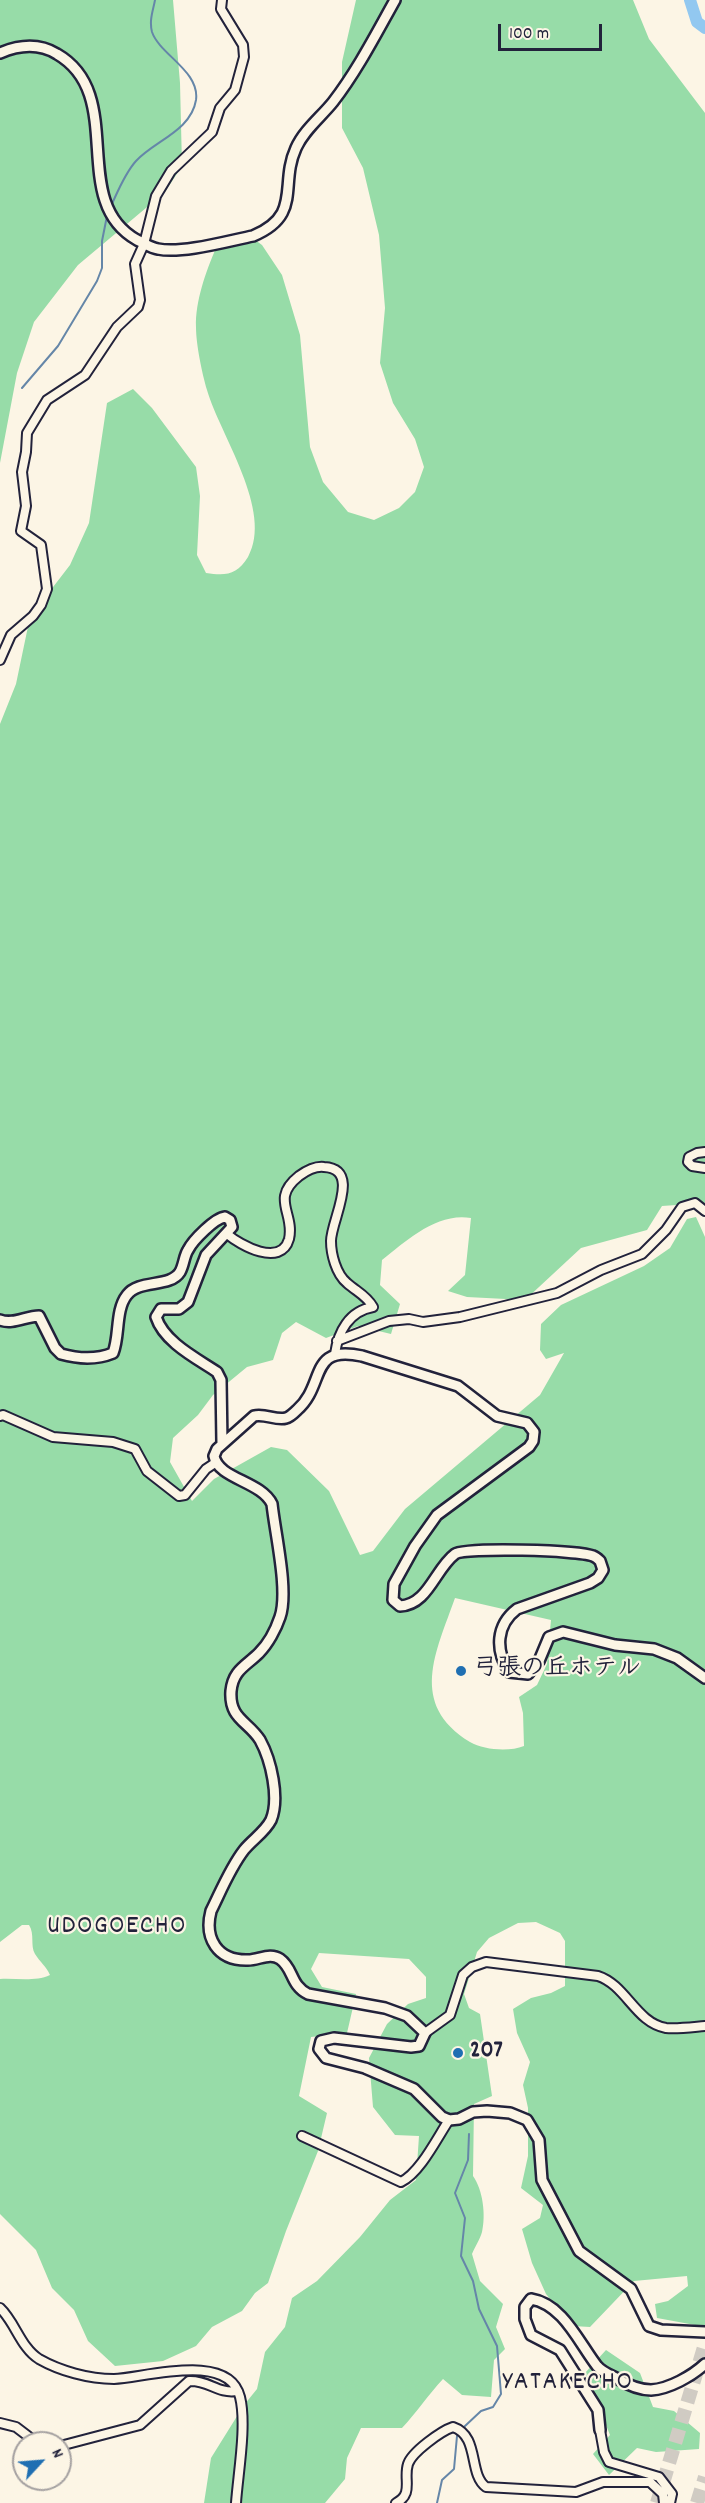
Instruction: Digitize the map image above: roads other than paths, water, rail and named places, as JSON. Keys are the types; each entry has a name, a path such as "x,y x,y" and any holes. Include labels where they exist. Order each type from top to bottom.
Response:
{"street":[{"path":"0,660 11,635 33,616 41,605 47,589 41,545 21,531 26,506 22,472 27,433 47,400 85,375 117,327 138,308 140,300 135,264 144,244 156,196 171,171 212,132 220,108 235,90 244,57 243,45 221,9 222,0"},
{"path":"0,53 11,48 30,45 50,50 68,60 85,81 96,115 99,177 109,210 119,227 144,244 158,249 175,250 253,236 273,225 287,204 290,166 296,147 346,83 395,0"},
{"path":"705,1152 698,1152 689,1157 688,1162 692,1166 705,1168"},
{"path":"227,1234 255,1250 266,1253 279,1251 288,1242 290,1231 284,1201 285,1192 302,1174 316,1167 336,1170 342,1175 344,1185 332,1230 333,1254 343,1280 368,1297 373,1307 363,1309 346,1321 337,1341 335,1354"},
{"path":"337,1341 389,1321 409,1319 423,1322 459,1317 557,1293 602,1270 642,1254 666,1230 682,1206 695,1203 705,1211"},
{"path":"0,1320 18,1321 27,1316 39,1317 61,1354 91,1359 102,1358 113,1353 117,1343 122,1305 127,1294 147,1284 173,1279 180,1272 188,1249 219,1218 230,1220 232,1227 206,1255 188,1302 178,1309 161,1309 156,1317 159,1327 170,1338 218,1372 221,1380 222,1444"},
{"path":"425,2033 406,2016 385,2008 308,1994 299,1990 281,1959 272,1956 247,1961 229,1957 216,1948 210,1940 208,1920 211,1911 243,1851 270,1821 273,1812 274,1794 264,1749 259,1738 237,1718 231,1705 231,1690 236,1671 260,1652 272,1634 280,1617 284,1598 272,1504 263,1492 219,1468 214,1456 222,1444 254,1416 262,1414 283,1419 291,1415 308,1399 322,1363 335,1354 347,1353 362,1356 450,1382 497,1416 526,1423 534,1432 533,1441 529,1447 437,1515 415,1546 394,1584 393,1600 400,1606 408,1606 421,1597 444,1565 457,1552 542,1551 593,1556 600,1561 603,1570 598,1578 517,1609 507,1616 502,1626 499,1650 509,1672 528,1674 538,1661 549,1636 563,1632 615,1645 661,1652 677,1658 705,1678"},
{"path":"0,1416 3,1415 53,1437 113,1442 135,1449 147,1471 179,1496 185,1495 206,1469 215,1463"},
{"path":"705,2026 665,2028 646,2018 604,1978 486,1962 472,1967 463,1975 450,2015 425,2033 419,2046 334,2038 321,2041 319,2049 326,2058 364,2068 414,2089 442,2117 450,2120 459,2119 473,2112 487,2111 510,2113 527,2120 539,2140 542,2180 579,2250 631,2289 649,2326 661,2330 705,2332"},
{"path":"303,2136 401,2182 408,2179 450,2120"},
{"path":"670,2503 672,2494 659,2477 609,2462 604,2452 598,2410 560,2350 531,2335 525,2319 525,2307 531,2299 541,2300 560,2316 580,2339 599,2368 624,2382 652,2390 676,2382 705,2364"},
{"path":"0,2308 36,2357 72,2372 115,2379 165,2370 190,2370 221,2377 233,2383 240,2397 241,2424 236,2503"},
{"path":"72,2443 140,2425 189,2381 202,2380 224,2393 237,2391"},
{"path":"0,2423 16,2427 21,2431"},
{"path":"396,2503 403,2499 407,2491 408,2464 436,2437 453,2427 463,2432 471,2448 481,2483 486,2487 576,2492 603,2482 650,2482 663,2494 664,2503"}],"waterway":[{"path":"111,206 122,182 136,161 180,128 193,111 196,100 196,90 192,80 156,40 152,32 151,20 155,0"},
{"path":"690,0 697,22 705,28"},
{"path":"22,388 58,346 97,281 102,268 102,241 108,211"},
{"path":"465,2426 481,2411 493,2407 501,2394 497,2346 479,2309 473,2281 461,2256 465,2218 455,2193 468,2160 469,2134"},
{"path":"437,2503 442,2480 454,2469 457,2436"}],"tunnel":[{"path":"657,2503 705,2344"},
{"path":"697,2503 705,2477"}],"place":[{"name":"弓張の丘ホテル","path":"461,1671"},
{"name":"207","path":"458,2053"}],"district":[{"name":"UDOGOECHO","path":"117,1928"},
{"name":"YATAKECHO","path":"568,2384"}]}
